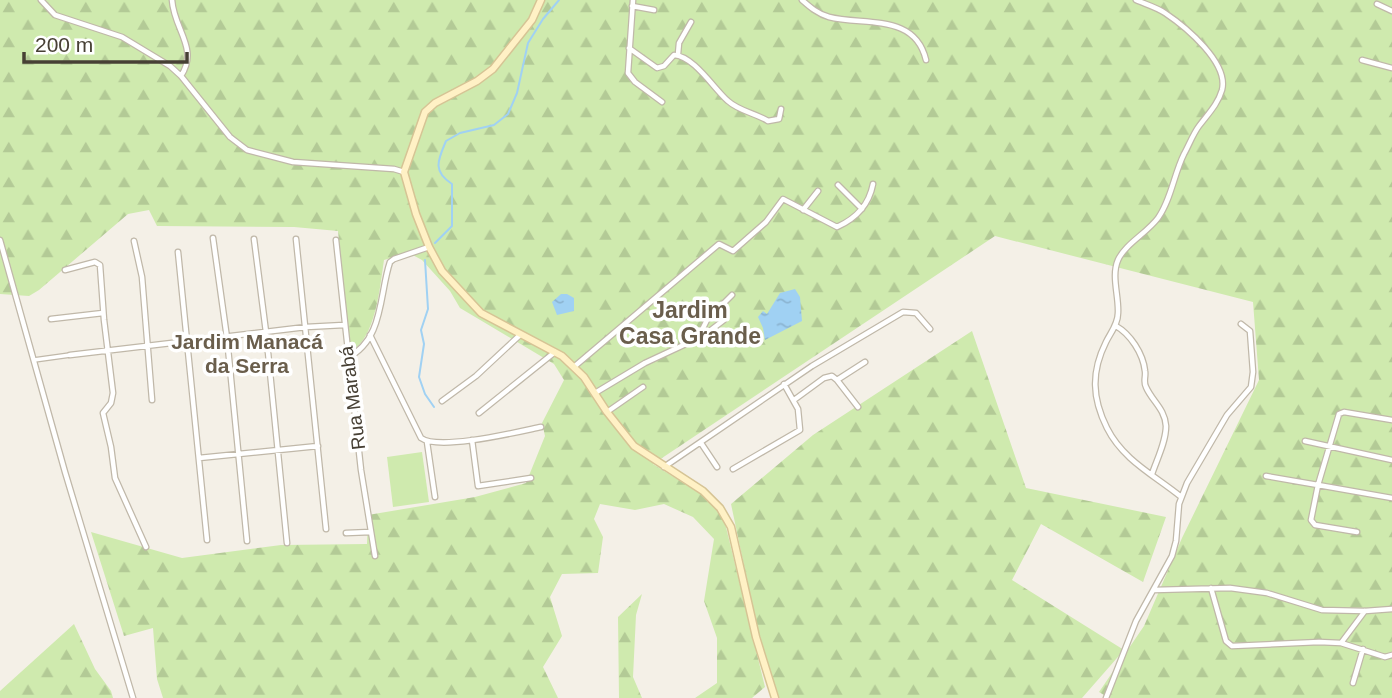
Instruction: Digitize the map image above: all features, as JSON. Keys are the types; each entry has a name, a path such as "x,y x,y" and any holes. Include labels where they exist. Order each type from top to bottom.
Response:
{"main road":[{"path":"541,0 532,20 493,69 477,81 435,103 425,112 404,172 429,247 449,280 481,313 556,351 575,366 634,446 710,497 731,527 756,637 775,698"}],"street":[{"path":"41,0 55,15 122,37 157,57 181,76 230,137 247,150 293,162 404,172"},
{"path":"172,0 188,54 188,65 181,76"},
{"path":"802,0 817,13 829,17 903,29 918,39 926,60"},
{"path":"1136,0 1163,11 1198,41 1221,69 1224,81 1216,104 1197,128 1176,170 1163,211 1117,261 1116,326 1106,341 1095,373 1094,390 1101,414 1114,440 1131,461 1180,496"},
{"path":"654,10 632,3 628,73 635,82 662,103"},
{"path":"1377,4 1392,11"},
{"path":"629,48 657,68 664,66 678,54 679,43 691,22"},
{"path":"678,54 704,74 726,100 737,107 772,121 780,116 781,109"},
{"path":"1362,60 1392,68"},
{"path":"575,366 719,244 733,251 766,222 783,199 837,227 847,222 870,200 873,184"},
{"path":"838,185 862,209"},
{"path":"803,210 818,191"},
{"path":"213,238 227,338 247,541"},
{"path":"254,239 287,543"},
{"path":"296,239 326,529"},
{"path":"0,240 133,698"},
{"name":"Rua Marabá","path":"336,240 347,358 375,556"},
{"path":"134,241 142,277 152,400"},
{"path":"347,358 358,351 377,320 392,260 429,247"},
{"path":"178,252 207,540"},
{"path":"65,270 99,263 113,398 103,413 113,470 121,494 146,547"},
{"path":"698,338 707,320 732,295"},
{"path":"664,467 784,384 904,312 916,313 930,328"},
{"path":"51,319 103,313"},
{"path":"595,393 645,363 698,338 724,320"},
{"path":"1106,698 1136,621 1172,556 1180,496 1217,431 1251,387 1253,372 1250,331 1241,324"},
{"path":"34,360 306,327 344,325"},
{"path":"1116,326 1134,343 1145,371 1146,389 1161,409 1166,422 1152,474"},
{"path":"370,335 422,438 427,442 436,444 472,440 541,427"},
{"path":"442,401 476,376 520,335"},
{"path":"479,413 556,351"},
{"path":"837,380 865,362"},
{"path":"794,400 824,378 832,376 858,407"},
{"path":"733,469 800,430 798,409 784,384"},
{"path":"607,412 643,387"},
{"path":"1357,532 1315,525 1311,520 1318,485 1339,414 1344,412 1392,419"},
{"path":"472,440 478,486 531,478"},
{"path":"1305,441 1392,460"},
{"path":"427,442 435,497"},
{"path":"701,443 717,467"},
{"path":"199,458 318,446"},
{"path":"1266,476 1392,498"},
{"path":"346,533 371,532"},
{"path":"1211,588 1226,641 1232,646 1341,643 1385,657 1392,655"},
{"path":"1154,590 1230,588 1267,593 1322,610 1364,611 1392,608"},
{"path":"1341,643 1364,611"},
{"path":"1353,683 1363,649"}],"green space":[{"path":"0,0 1392,0 1392,698 1109,698 1099,692 1144,626 1182,538 1259,380 1253,302 995,236 653,464 709,499 724,519 765,687 752,698 695,698 717,683 717,638 704,601 714,539 693,517 664,504 635,510 600,504 594,519 603,537 598,573 562,574 550,597 562,636 543,667 558,698 163,698 157,679 153,628 124,636 91,532 182,558 281,545 367,544 368,515 475,497 526,483 545,436 542,423 564,380 554,364 460,308 450,291 422,260 409,253 384,260 371,324 366,336 350,352 338,231 294,227 157,226 149,210 128,214 29,296 0,294"},
{"path":"972,331 1026,488 1166,517 1143,582 1041,524 1012,580 1124,650 1082,698 772,698 731,504 813,435"},
{"path":"422,452 429,502 393,507 387,457"},
{"path":"642,594 636,615 633,677 642,698 619,698 618,617"},
{"path":"74,624 95,669 113,698 0,698 0,691"}],"water":[{"path":"795,289 800,297 802,321 765,340 758,317 763,311 767,314 780,293"},
{"path":"561,294 574,298 574,311 557,315 552,302"}],"waterway":[{"path":"435,243 452,226 452,184 441,174 438,165 446,141 460,133 494,125 508,114 517,93 528,43 559,0"},
{"path":"425,260 428,309 421,330 424,344 419,377 425,394 434,407"}],"district":[{"name":"Jardim Casa Grande","path":"690,323"},
{"name":"Jardim Manacá da Serra","path":"247,354"}]}
